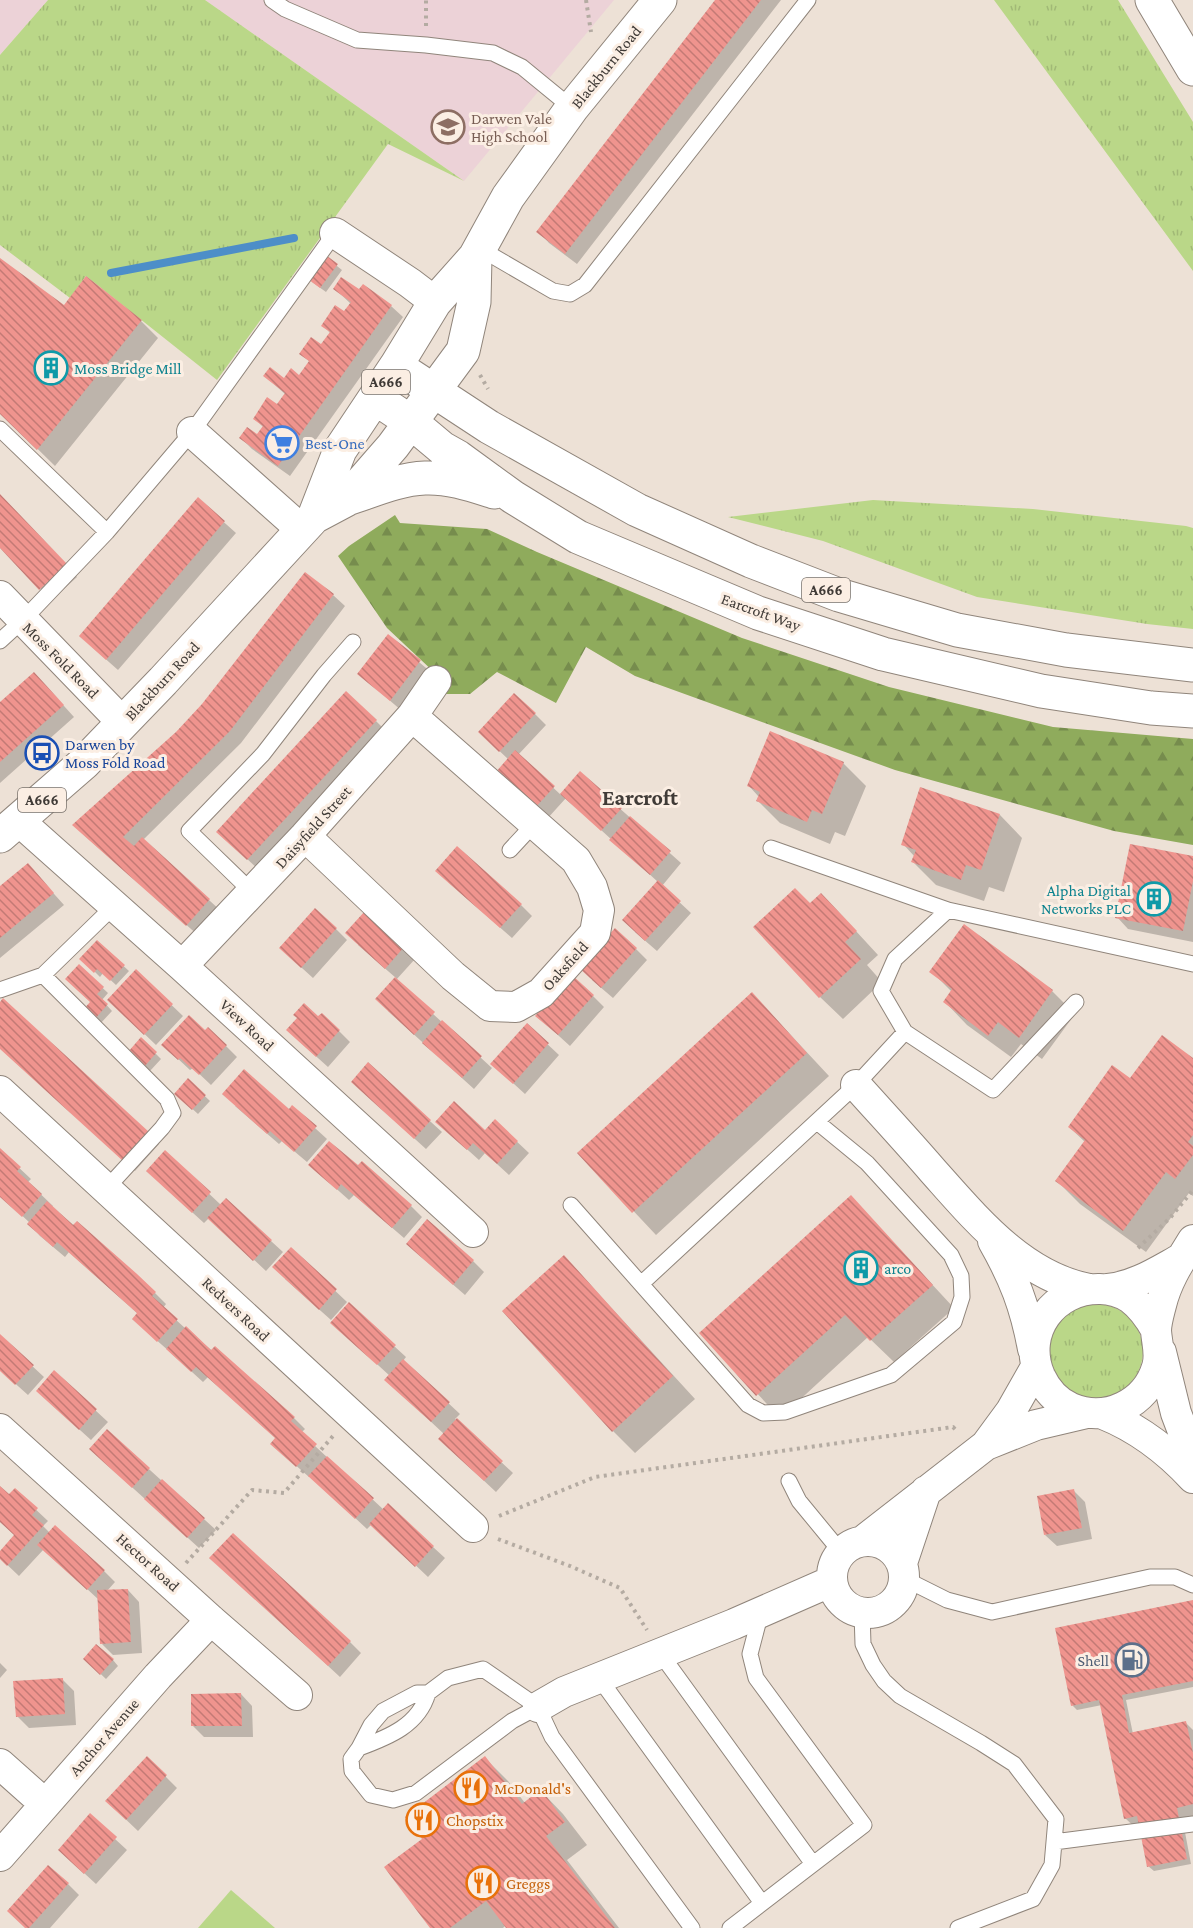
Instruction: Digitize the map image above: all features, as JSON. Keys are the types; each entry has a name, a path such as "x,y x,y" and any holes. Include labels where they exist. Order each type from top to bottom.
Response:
{"highway":[{"name":"Blackburn Road","path":"308,524 340,450 435,302 477,252 508,197 572,108 660,0"},
{"path":"1152,0 1193,69"},
{"name":"Blackburn Road","path":"9,828 84,763 308,524 346,500 393,446 463,351 474,302 477,252"},
{"path":"463,351 469,382 489,427"},
{"name":"A666","path":"396,366 489,427 637,510 751,561 839,595 957,630 1066,650 1193,665"},
{"name":"Earcroft Way","path":"375,398 513,497 578,537 758,614 883,654 1041,691 1151,708 1193,711"},
{"path":"346,500 399,482 422,478 460,481 513,497"}],"street":[{"path":"336,233 435,302"},
{"path":"192,432 308,524"},
{"name":"Moss Fold Road","path":"0,596 123,723"},
{"name":"Daisyfield Street","path":"182,966 305,836 412,716 436,681"},
{"name":"Oaksfield","path":"305,836 453,976 490,1006 516,1007 541,993 595,933 599,909 592,887 576,860 412,716"},
{"name":"View Road","path":"9,828 114,906 473,1232"},
{"path":"856,1085 987,1230 1022,1258 1062,1282 1128,1297 1145,1311 1158,1338 1176,1413 1193,1458"},
{"name":"Redvers Road","path":"0,1091 473,1527"},
{"path":"987,1230 1018,1288 1028,1323 1035,1363 1043,1383 1054,1397 1069,1407 1126,1424 1164,1450 1193,1478"},
{"path":"981,1449 1011,1411 1035,1363 1035,1339 1042,1321 1054,1305 1070,1294 1124,1288 1151,1275 1187,1249"},
{"path":"926,1491 904,1571 902,1591 896,1601 886,1609 874,1613 861,1613 851,1609 835,1592 832,1570 835,1560 981,1449 1036,1425 1121,1409 1138,1399 1150,1384 1158,1366 1158,1338 1167,1287 1174,1269 1187,1249"},
{"name":"Hector Road","path":"0,1429 210,1620 297,1695"},
{"path":"853,1546 876,1541 887,1545 896,1553 904,1571"},
{"path":"538,1707 564,1692 832,1581"},
{"name":"Anchor Avenue","path":"0,1856 210,1620"},
{"path":"0,1764 45,1804"}],"lane":[{"path":"272,0 285,9 357,40 493,53 522,67 572,108"},
{"path":"477,252 553,291 570,294 585,285 808,0"},
{"path":"0,641 107,532 192,432 336,233"},
{"path":"0,429 107,532"},
{"path":"252,892 189,831 263,754 324,675 353,642"},
{"path":"510,850 535,823"},
{"path":"771,848 948,910 1193,964"},
{"path":"0,990 43,975 114,906"},
{"path":"948,910 895,959 881,991 905,1032 993,1090 1076,1002"},
{"path":"43,975 167,1099 173,1113 106,1189"},
{"path":"641,1284 818,1122 905,1032"},
{"path":"571,1205 748,1405 763,1413 785,1412 891,1375 954,1322 962,1297 962,1276 951,1255 867,1163 818,1122"},
{"path":"789,1481 799,1501 853,1546"},
{"path":"904,1571 947,1600 992,1612 1150,1577 1175,1577 1193,1585"},
{"path":"730,1928 864,1825 756,1678 750,1654 761,1612"},
{"path":"861,1613 863,1644 884,1681 900,1696 1014,1764 1056,1819 1052,1865 1033,1899 958,1928"},
{"path":"660,1653 813,1864"},
{"path":"538,1707 512,1721 416,1793 393,1800 370,1795 352,1771 351,1759 371,1725 383,1711 417,1694 428,1693 448,1678 483,1669 538,1707 552,1737 692,1928"},
{"path":"599,1678 762,1903"},
{"path":"359,1748 386,1738 411,1722 425,1705 428,1693"},
{"path":"1054,1842 1193,1824"}],"path":[{"path":"586,0 591,32"},
{"path":"1136,1250 1170,1218 1193,1190"},
{"path":"170,1582 252,1490 284,1493 351,1415"},
{"path":"473,1527 595,1477 953,1427 981,1449"},
{"path":"473,1527 620,1588 640,1617 660,1653"}],"shaded area":[{"path":"0,0 48,0 0,55"},
{"name":"Darwen Vale High School","path":"205,0 614,0 464,181"}],"green space":[{"path":"48,0 205,0 464,181 388,144 217,380 86,276 70,298 0,245 0,55"},
{"path":"994,0 1118,0 1193,122 1193,271"},
{"path":"873,500 1033,509 1193,528 1193,629 977,597 823,541 728,517"},
{"path":"395,515 400,523 487,529 742,638 889,687 1053,727 1193,739 1193,845 1114,831 895,770 635,676 586,647 556,703 497,672 470,694 441,694 436,674 387,628 338,556"},
{"path":"1087,1304 1105,1304 1130,1317 1140,1333 1143,1351 1140,1369 1130,1385 1105,1398 1087,1398 1062,1385 1049,1360 1049,1342 1062,1317"},
{"path":"231,1890 275,1928 198,1928"}],"building":[{"path":"715,0 761,0 565,254 536,232"},
{"path":"323,253 338,264 320,288 305,277"},
{"name":"Moss Bridge Mill","path":"0,258 64,305 86,276 142,320 37,450 0,414"},
{"path":"341,277 359,289 363,284 392,305 278,466 239,438 247,427 257,434 263,426 253,419 267,397 277,404 285,393 263,376 270,367 284,378 291,368 299,375 309,361 299,354 311,337 321,344 330,332 321,326 335,305 344,311 351,302 333,289"},
{"path":"0,494 67,564 39,590 0,548"},
{"path":"198,497 225,521 106,660 79,636"},
{"path":"305,572 334,594 230,731 123,837 134,846 142,837 210,899 186,926 72,825 176,732 202,704"},
{"path":"388,634 421,660 390,701 357,674"},
{"path":"34,672 64,705 0,762 0,702"},
{"path":"346,691 377,720 247,860 216,832"},
{"path":"514,693 536,713 499,752 478,732"},
{"path":"770,731 844,762 822,814 812,810 807,822 756,801 760,792 747,786"},
{"path":"515,750 555,786 534,809 495,773"},
{"path":"580,771 622,808 601,831 560,794"},
{"path":"920,787 1000,814 981,870 966,865 961,880 911,862 916,850 901,845"},
{"path":"630,816 671,851 650,875 609,840"},
{"name":"Alpha Digital Networks PLC","path":"1130,844 1193,856 1193,881 1183,931 1115,918"},
{"path":"457,846 522,904 500,928 435,871"},
{"path":"28,863 54,893 0,938 0,886"},
{"path":"658,880 681,901 645,941 622,920"},
{"path":"795,888 810,903 821,893 857,931 845,942 861,959 819,998 753,927"},
{"path":"315,908 337,928 301,968 279,948"},
{"path":"365,911 405,946 385,969 345,933"},
{"path":"964,924 1053,990 1019,1038 998,1022 988,1036 943,1002 952,989 929,972"},
{"path":"615,928 637,948 601,988 579,968"},
{"path":"97,940 125,965 110,981 97,969 94,973 79,959"},
{"path":"79,964 104,987 97,994 108,1004 94,1020 83,1010 90,1002 65,979"},
{"path":"136,969 173,1004 144,1035 107,1000"},
{"path":"572,975 594,995 558,1035 535,1016"},
{"path":"395,977 435,1012 414,1035 375,999"},
{"path":"752,992 807,1053 632,1213 577,1153"},
{"path":"3,998 149,1132 123,1161 0,1049 0,1002"},
{"path":"304,1003 318,1016 322,1013 340,1030 316,1057 286,1030 297,1018 293,1015"},
{"path":"189,1015 205,1030 208,1027 227,1045 199,1075 161,1045"},
{"path":"442,1020 482,1056 462,1078 422,1043"},
{"path":"527,1023 549,1043 513,1084 490,1064"},
{"path":"1162,1035 1193,1058 1193,1135 1188,1142 1193,1146 1193,1155 1175,1179 1166,1172 1123,1231 1055,1181 1085,1140 1068,1127 1112,1065 1130,1078"},
{"path":"141,1037 157,1052 144,1067 128,1052"},
{"path":"368,1062 431,1120 414,1139 351,1082"},
{"path":"244,1069 289,1109 292,1105 317,1126 294,1152 270,1131 267,1134 222,1094"},
{"path":"188,1078 206,1095 192,1110 174,1094"},
{"path":"454,1101 485,1130 495,1119 518,1141 497,1164 473,1143 467,1150 435,1122"},
{"path":"329,1141 358,1165 362,1161 412,1205 392,1228 341,1184 337,1190 308,1165"},
{"path":"0,1148 21,1167 17,1171 42,1194 22,1217 0,1197"},
{"path":"165,1150 211,1192 192,1213 146,1171"},
{"path":"851,1195 933,1285 870,1341 845,1315 756,1396 699,1333"},
{"path":"226,1198 272,1240 253,1261 207,1218"},
{"path":"47,1201 73,1225 77,1221 137,1274 156,1292 152,1296 178,1319 157,1342 132,1319 137,1313 57,1242 53,1247 27,1224"},
{"path":"427,1219 474,1260 453,1285 406,1244"},
{"path":"291,1247 337,1289 319,1310 272,1267"},
{"path":"564,1255 673,1376 612,1432 502,1311"},
{"path":"349,1302 396,1345 377,1365 330,1323"},
{"path":"186,1326 211,1350 215,1346 295,1417 291,1421 317,1444 296,1467 270,1444 275,1438 196,1367 191,1372 166,1349"},
{"path":"0,1334 34,1365 15,1385 0,1371"},
{"path":"403,1359 450,1402 431,1422 384,1380"},
{"path":"54,1370 97,1409 79,1430 36,1391"},
{"path":"457,1418 503,1461 484,1481 438,1439"},
{"path":"107,1429 150,1468 132,1488 89,1449"},
{"path":"327,1456 374,1498 355,1519 308,1476"},
{"path":"162,1479 205,1518 187,1538 144,1499"},
{"path":"0,1486 9,1494 15,1488 38,1508 32,1515 44,1525 7,1566 0,1559 0,1551 14,1535 0,1522"},
{"path":"1074,1489 1082,1528 1044,1535 1037,1496"},
{"path":"388,1503 434,1546 415,1567 369,1524"},
{"path":"55,1525 105,1570 87,1590 37,1545"},
{"path":"233,1533 351,1641 328,1666 209,1558"},
{"path":"128,1589 131,1642 100,1644 97,1590"},
{"path":"1193,1600 1193,1681 1122,1695 1129,1733 1186,1721 1193,1753 1193,1804 1177,1808 1187,1859 1147,1867 1137,1816 1124,1819 1099,1700 1071,1706 1055,1628"},
{"path":"96,1644 114,1659 100,1675 83,1659"},
{"path":"63,1678 65,1714 16,1717 13,1681"},
{"path":"241,1693 242,1726 191,1726 191,1694"},
{"path":"147,1756 167,1775 126,1820 105,1801"},
{"path":"485,1756 522,1804 541,1789 565,1822 546,1836 615,1928 506,1928 486,1901 450,1928 430,1928 384,1867 422,1839 405,1817"},
{"path":"90,1813 117,1837 84,1874 58,1850"},
{"path":"48,1865 69,1883 29,1928 25,1928 7,1911"}],"waterway":[{"path":"111,273 294,238"}],"place":[{"name":"Darwen Vale High School","path":"448,127"},
{"name":"Moss Bridge Mill","path":"51,368"},
{"name":"Best-One","path":"282,443"},
{"name":"Darwen by Moss Fold Road","path":"42,753"},
{"name":"Alpha Digital Networks PLC","path":"1154,899"},
{"name":"arco","path":"861,1268"},
{"name":"Shell","path":"1132,1660"},
{"name":"McDonald's","path":"471,1788"},
{"name":"Chopstix","path":"423,1820"},
{"name":"Greggs","path":"483,1883"}],"district":[{"name":"Earcroft","path":"640,797"}]}
